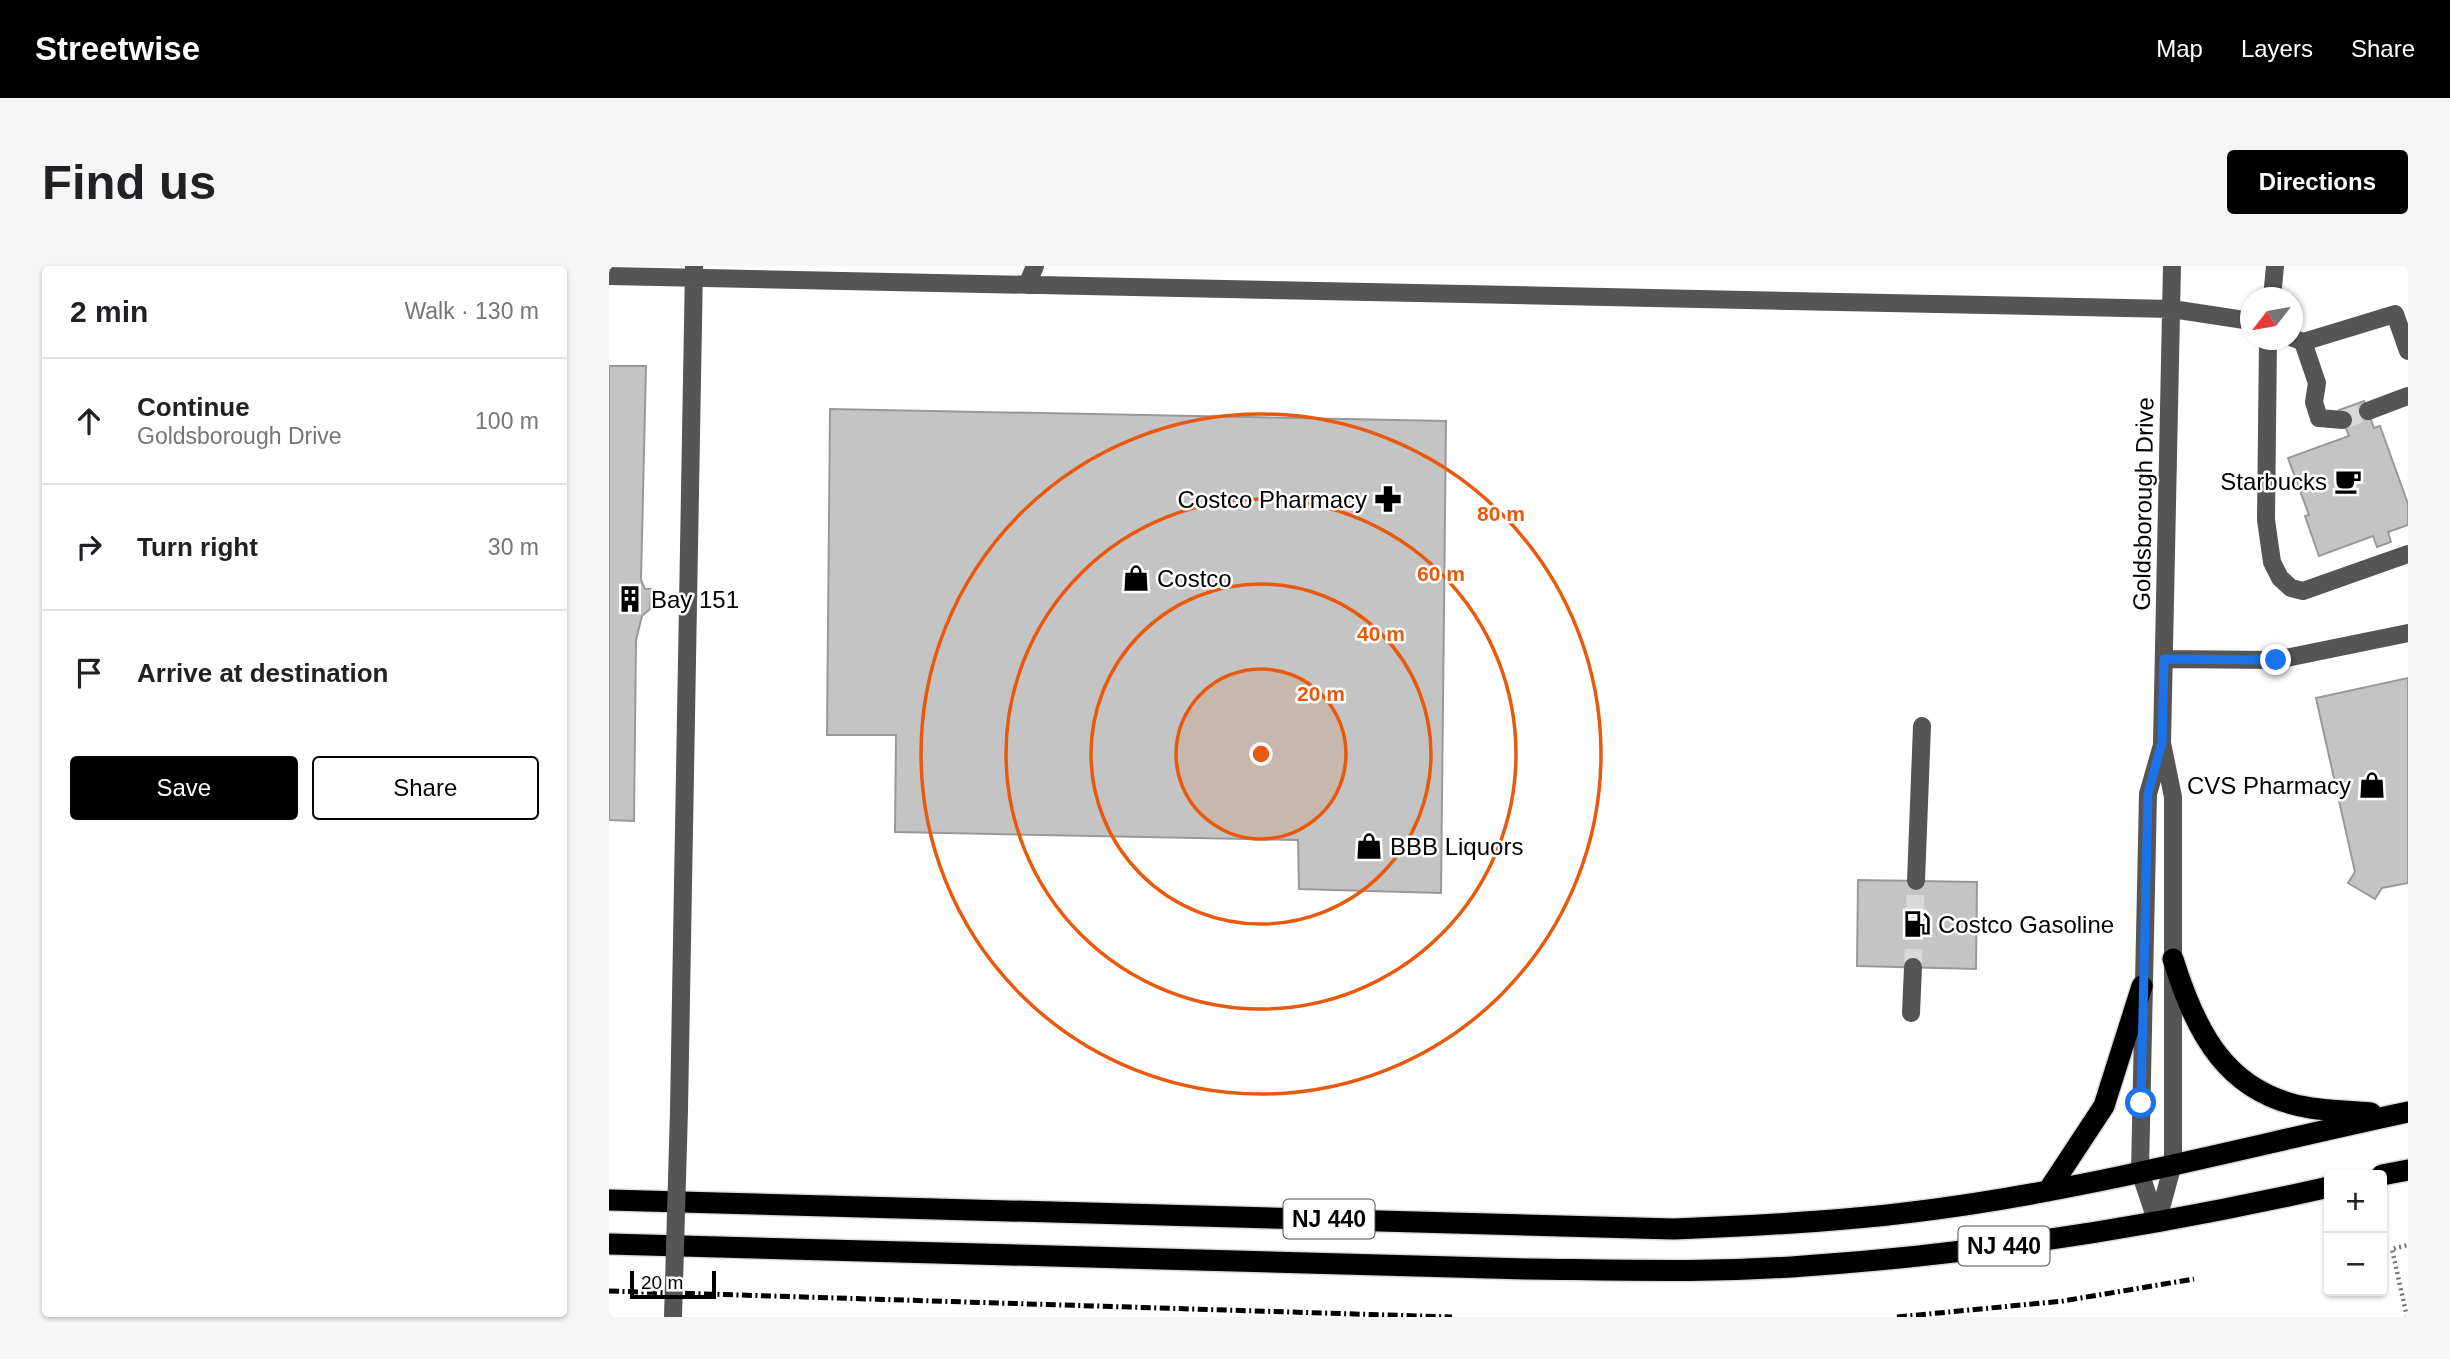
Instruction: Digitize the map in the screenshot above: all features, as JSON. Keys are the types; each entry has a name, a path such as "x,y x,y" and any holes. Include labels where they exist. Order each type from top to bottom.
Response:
{"highway":[{"path":"2173,959 2188,1005 2200,1029 2218,1057 2239,1079 2276,1099 2310,1108 2401,1113"},
{"path":"2047,1191 2104,1106 2142,986"},
{"name":"NJ 440","path":"609,1200 1674,1228 1801,1224 1915,1212 2047,1191 2401,1113"},
{"path":"2387,1174 2408,1170"},
{"name":"NJ 440","path":"609,1244 1514,1269 1672,1270 1802,1266 1923,1256 2157,1223 2324,1188"}],"street":[{"path":"1027,285 1035,266"},
{"name":"Goldsborough Drive","path":"2157,1223 2173,1164 2173,797 2162,743 2172,266"},
{"path":"2273,287 2275,266"},
{"path":"673,1317 680,1110 694,272"},
{"path":"609,276 694,272 1027,285 2172,309 2240,319"},
{"path":"2303,338 2401,312 2408,351"},
{"path":"2268,350 2266,520 2272,562 2280,578 2291,588 2303,591 2408,554"},
{"path":"2302,350 2317,383 2314,402 2319,418 2343,420"},
{"path":"2368,411 2408,397"},
{"path":"2164,659 2276,660 2408,633"},
{"path":"1916,881 1922,726"},
{"name":"Goldsborough Drive","path":"2157,1223 2140,1172 2148,793 2162,743"},
{"path":"1911,1013 1913,967"}],"path":[{"path":"2407,1317 2392,1249 2408,1245"}],"building":[{"name":"Bay 151","path":"609,366 646,366 641,580 645,589 651,589 650,609 642,616 636,640 634,821 609,820"},
{"name":"Starbucks","path":"2364,401 2374,428 2380,426 2408,504 2408,525 2388,532 2391,542 2377,547 2373,536 2319,556 2305,516 2309,515 2288,458 2349,436 2339,410"},
{"name":"Costco","path":"830,409 1446,421 1441,893 1299,889 1298,840 895,832 896,735 827,735"},
{"name":"CVS Pharmacy","path":"2408,678 2408,883 2382,888 2375,899 2348,883 2355,872 2316,698"},
{"path":"1858,880 1977,882 1976,969 1857,966"}],"tunnel":[{"path":"2343,420 2368,411"},
{"path":"1913,967 1916,881"}],"railway":[{"path":"1897,1317 2063,1301 2194,1279"},
{"path":"609,1291 1452,1317"}],"place":[{"name":"Starbucks","path":"2348,481"},
{"name":"Costco Pharmacy","path":"1388,499"},
{"name":"Costco","path":"1136,578"},
{"name":"Bay 151","path":"630,599"},
{"name":"CVS Pharmacy","path":"2372,785"},
{"name":"BBB Liquors","path":"1369,846"},
{"name":"Costco Gasoline","path":"1917,924"}],"route":[{"path":"2141,1103 2148,793 2162,743 2164,659 2276,660"}]}
